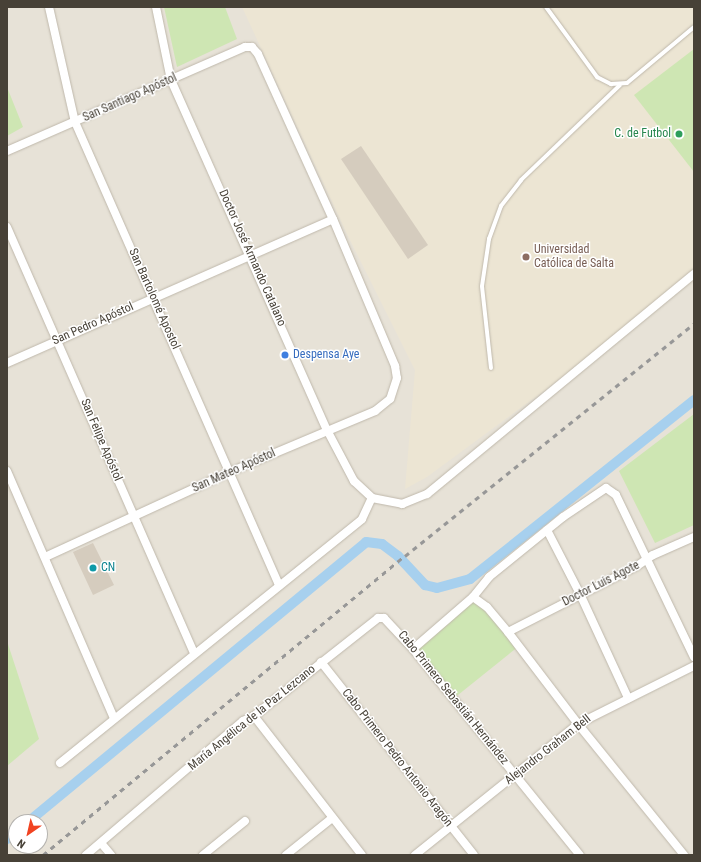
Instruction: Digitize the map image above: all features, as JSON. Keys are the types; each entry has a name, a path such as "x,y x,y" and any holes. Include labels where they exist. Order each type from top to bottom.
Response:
{"street":[{"name":"San Bartolomé Apostol","path":"49,7 75,122 154,296 279,585"},
{"name":"Doctor José Armando Catalano","path":"156,7 171,80 250,254 327,430 354,482 372,498"},
{"name":"San Santiago Apóstol","path":"7,150 245,48 252,47 258,54 333,219"},
{"name":"San Pedro Apóstol","path":"7,363 154,296 333,219"},
{"name":"San Mateo Apóstol","path":"45,556 230,472 384,405 395,388 397,378 395,366 333,219"},
{"name":"San Felipe Apóstol","path":"7,228 58,339 133,516 194,652"},
{"path":"60,763 194,652 362,519 372,498 402,504 427,494 694,274"},
{"path":"7,471 114,718"},
{"path":"412,649 473,597 489,577 595,493 606,488 611,490 616,495 694,657"},
{"path":"547,530 580,594 628,698"},
{"name":"Doctor Luis Agote","path":"508,632 694,536"},
{"path":"473,597 486,607 508,632 578,724 684,855"},
{"name":"María Angélica de la Paz Lezcano","path":"86,855 243,721 254,716 378,618 384,618"},
{"name":"Cabo Primero Sebastián Hernández","path":"384,618 412,649 580,855"},
{"name":"Cabo Primero Pedro Antonio Aragón","path":"321,662 474,855"},
{"name":"Alejandro Graham Bell","path":"415,855 578,724 694,666"},
{"path":"254,716 362,855"},
{"path":"286,855 332,818"},
{"path":"203,855 245,821"},
{"path":"101,843 111,855"}],"lane":[{"path":"546,7 598,77 611,84 620,85 628,83 694,27"},
{"path":"491,368 482,286 489,239 501,206 520,180 620,85"}],"shaded area":[{"path":"7,7 694,7 694,855 7,855"},
{"name":"Universidad Católica de Salta","path":"242,7 694,7 694,280 427,477 405,489 415,370 347,234"}],"green space":[{"path":"164,7 225,7 237,39 177,67"},
{"name":"C. de Futbol","path":"694,49 694,172 634,95"},
{"path":"7,87 23,127 7,136"},
{"path":"694,414 694,525 655,543 619,471"},
{"path":"473,597 519,646 453,699 413,649"},
{"path":"7,641 39,739 7,766"}],"building":[{"path":"361,146 428,245 408,259 341,159"},
{"name":"CN","path":"93,543 114,585 93,595 73,552"}],"waterway":[{"path":"38,814 366,542 382,544 398,556 425,585 437,588 470,579 694,400"}],"railway":[{"path":"43,855 405,556 694,324"}],"place":[{"name":"C. de Futbol","path":"679,134"},
{"name":"Universidad Católica de Salta","path":"526,257"},
{"name":"Despensa Aye","path":"285,355"},
{"name":"CN","path":"93,568"}]}
